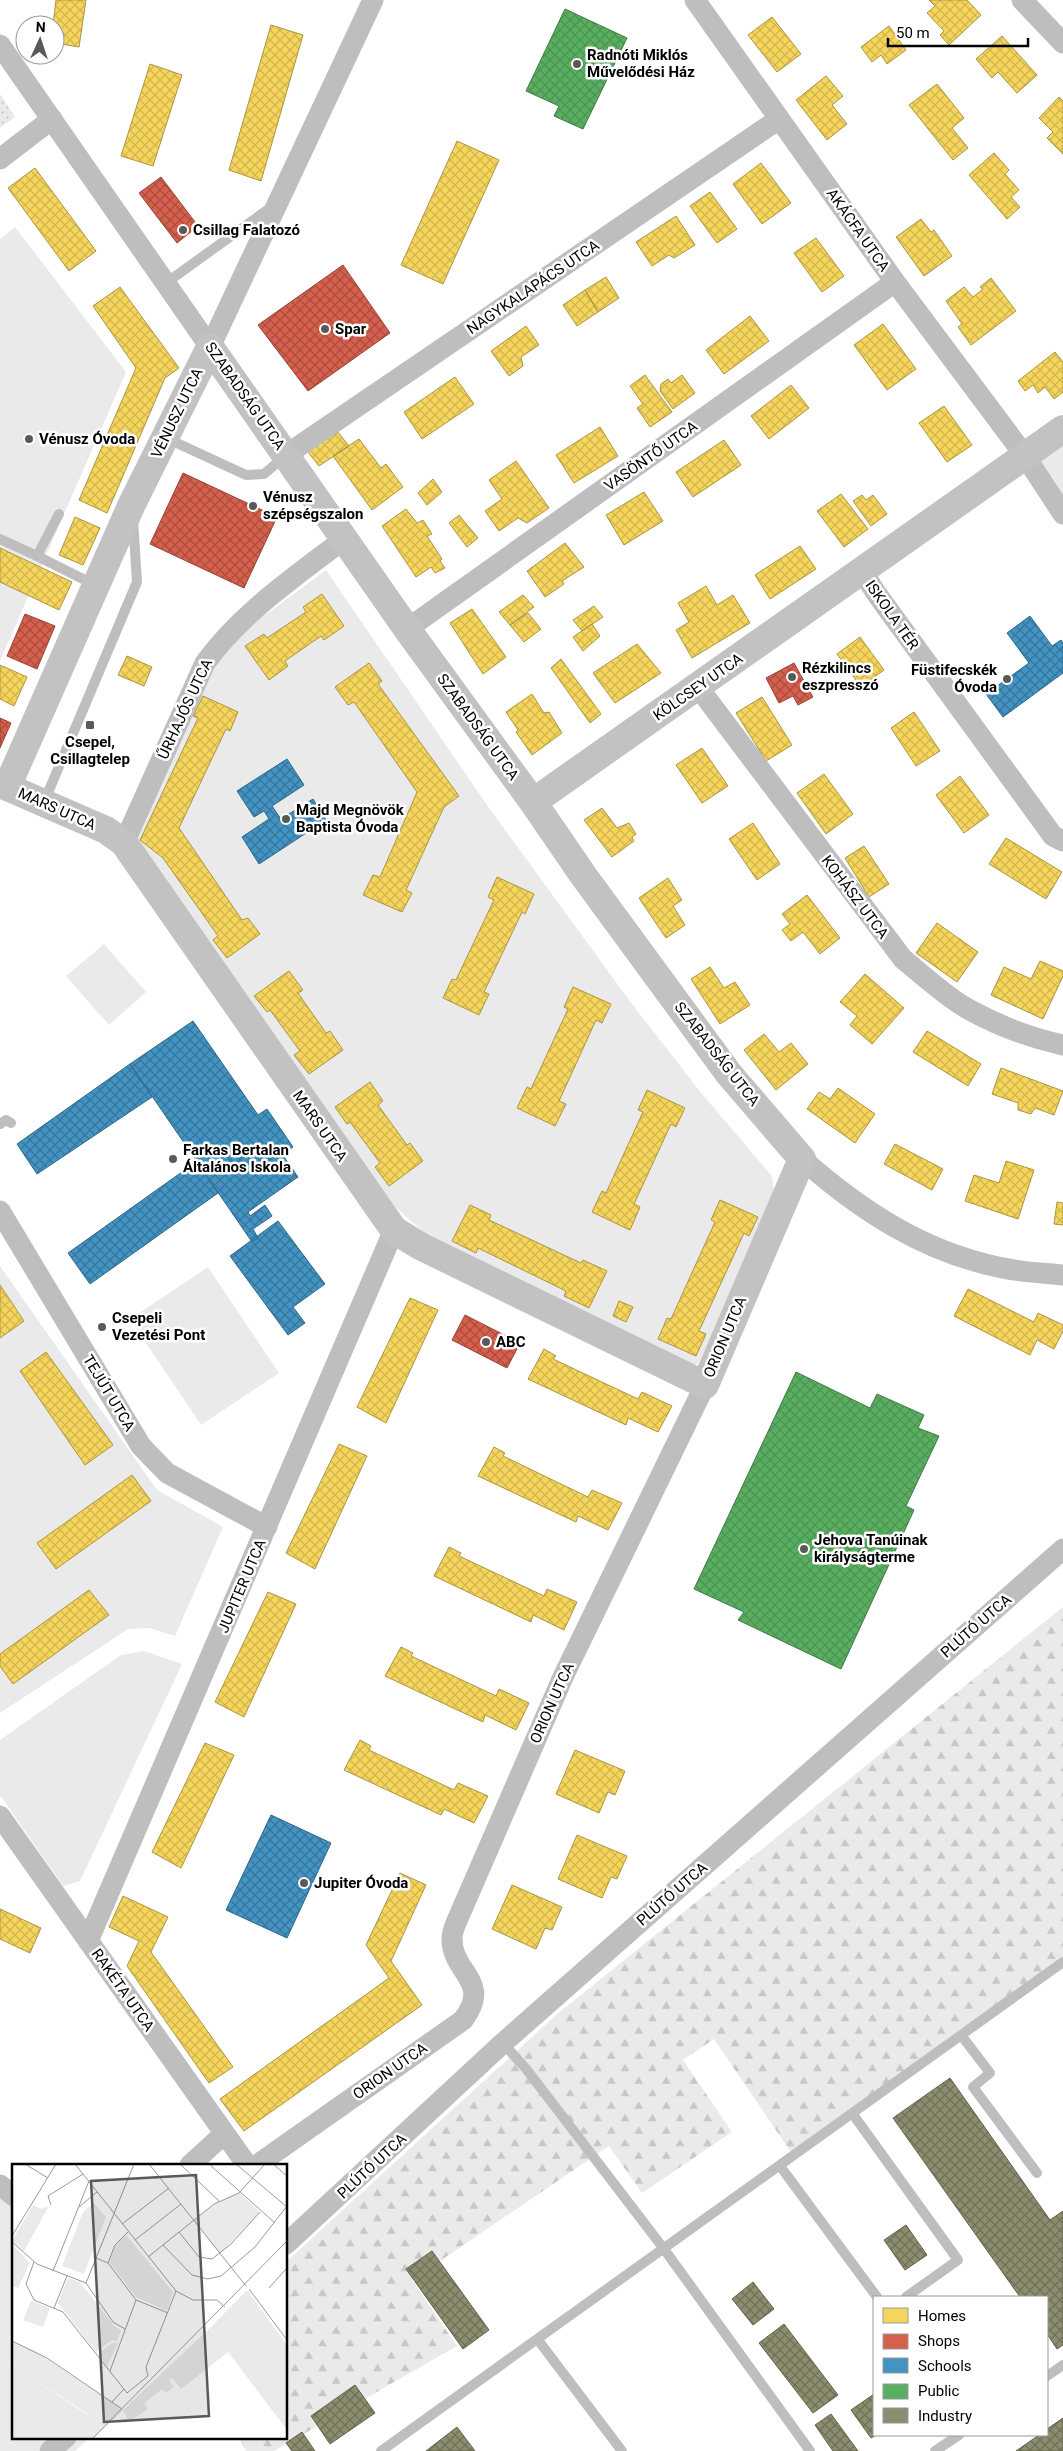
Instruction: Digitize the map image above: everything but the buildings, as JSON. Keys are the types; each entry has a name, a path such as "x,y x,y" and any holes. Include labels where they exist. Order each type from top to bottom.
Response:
{"street":[{"name":"VÉNUSZ UTCA","path":"4,794 132,506 210,346 373,0"},
{"name":"AKÁCFA UTCA","path":"695,0 895,282 1025,456"},
{"path":"1022,0 1063,43"},
{"name":"SZABADSÁG UTCA","path":"0,45 407,629 533,802 583,875 729,1074 802,1159 837,1190 873,1214 900,1231 939,1249 999,1268 1063,1275"},
{"path":"0,159 52,119"},
{"name":"NAGYKALAPÁCS UTCA","path":"286,455 779,119"},
{"name":"VASÖNTŐ UTCA","path":"407,629 895,282"},
{"name":"ISKOLA TÉR","path":"1063,429 861,569 881,601 1053,836 1063,841"},
{"path":"1025,456 1063,514"},
{"name":"ŰRHAJÓS UTCA","path":"124,843 205,662 210,655 244,617 344,539"},
{"name":"KÖLCSEY UTCA","path":"533,802 698,687 861,569"},
{"name":"KOHÁSZ UTCA","path":"698,687 903,959 968,1009 1005,1026 1063,1045"},
{"name":"MARS UTCA","path":"4,794 44,802 106,830 124,843 394,1230 420,1246 705,1384"},
{"name":"ORION UTCA","path":"258,2164 463,2020 473,2007 474,1994 470,1980 459,1963 452,1939 456,1923 562,1677 705,1384 802,1159"},
{"name":"TEJÚT UTCA","path":"0,1211 141,1446 153,1461 167,1473 267,1527"},
{"name":"JUPITER UTCA","path":"88,1941 394,1230"},
{"name":"PLÚTÓ UTCA","path":"288,2242 503,2043 1063,1549"},
{"name":"RAKÉTA UTCA","path":"0,1816 246,2164"},
{"path":"191,2164 224,2134"},
{"path":"0,2185 12,2194"},
{"path":"50,2451 65,2438"}],"lane":[{"path":"166,283 277,203"},
{"path":"165,438 246,475 264,474 286,455"},
{"path":"44,802 137,582 132,506"},
{"path":"37,556 59,514"},
{"path":"0,540 96,585"},
{"path":"0,1124 6,1120 11,1123"},
{"path":"381,2451 1063,1962"},
{"path":"961,2035 990,2073 973,2087 1037,2173"},
{"path":"503,2043 527,2070 664,2249 810,2451"},
{"path":"852,2113 958,2260 907,2296"},
{"path":"780,2166 875,2296"},
{"path":"538,2340 622,2451"},
{"path":"1048,2375 1063,2365"},
{"path":"935,2451 958,2436"}],"green space":[{"path":"0,94 15,117 0,128"},
{"path":"15,227 126,372 0,661 0,239"},
{"path":"1063,429 1063,514 1032,468"},
{"path":"326,570 489,808 632,1004 702,1094 772,1176 775,1197 698,1364 686,1364 431,1239 393,1205 133,838 207,675 230,641"},
{"path":"104,944 146,992 109,1025 66,976"},
{"path":"0,1266 157,1490 223,1527 175,1636 149,1628 128,1629 0,1713"},
{"path":"208,1267 279,1373 201,1425 130,1319"},
{"path":"1063,1607 1063,1968 795,2158 714,2039 683,2060 732,2132 642,2193 609,2146 412,2280 457,2346 274,2451 246,2451 240,2438 288,2438 288,2260 556,2015"},
{"path":"144,1651 182,1664 80,1881 63,1886 0,1795 0,1740 121,1655"},
{"path":"0,2187 12,2196 12,2438 90,2438 75,2451 0,2451"}],"place":[{"name":"Radnóti Miklós Művelődési Ház","path":"577,64"},
{"name":"Csillag Falatozó","path":"183,230"},
{"name":"Spar","path":"325,329"},
{"name":"Vénusz Óvoda","path":"29,439"},
{"name":"Vénusz szépségszalon","path":"253,506"},
{"name":"Rézkilincs eszpresszó","path":"792,677"},
{"name":"Füstifecskék Óvoda","path":"1007,679"},
{"name":"Csepel, Csillagtelep","path":"90,725"},
{"name":"Majd Megnövök Baptista Óvoda","path":"286,819"},
{"name":"Farkas Bertalan Általános Iskola","path":"173,1159"},
{"name":"Csepeli Vezetési Pont","path":"102,1327"},
{"name":"ABC","path":"486,1342"},
{"name":"Jehova Tanúinak királyságterme","path":"804,1549"},
{"name":"Jupiter Óvoda","path":"304,1883"}]}
